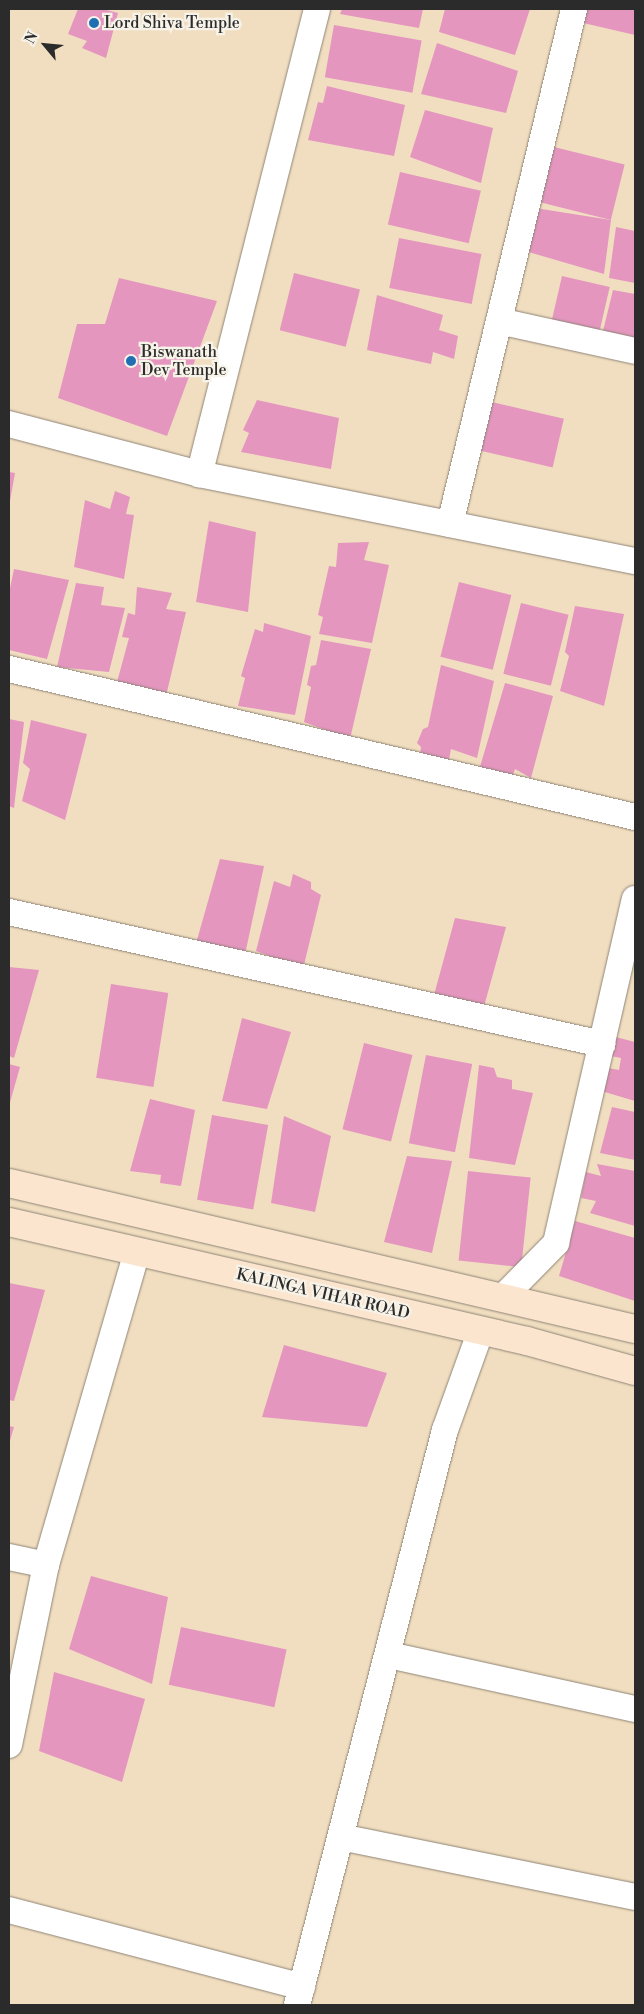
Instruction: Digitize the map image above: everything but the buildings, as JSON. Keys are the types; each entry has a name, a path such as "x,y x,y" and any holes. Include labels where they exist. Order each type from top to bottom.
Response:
{"street":[{"path":"199,474 317,9"},
{"path":"450,524 574,9"},
{"path":"498,321 635,351"},
{"path":"9,424 199,474 635,561"},
{"path":"9,669 635,817"},
{"path":"504,1297 556,1243 635,899"},
{"path":"9,912 602,1044"},
{"path":"9,1183 635,1329"},
{"name":"KALINGA VIHAR ROAD","path":"9,1222 527,1341 635,1370"},
{"path":"9,1745 46,1565 137,1252"},
{"path":"453,1324 461,1288"},
{"path":"527,1341 540,1306"},
{"path":"9,1910 300,1996 389,1655 445,1430 480,1330"},
{"path":"9,1557 46,1565"},
{"path":"389,1655 635,1709"},
{"path":"341,1837 635,1897"}],"place":[{"name":"Lord Shiva Temple","path":"94,23"},
{"name":"Biswanath Dev Temple","path":"131,361"}]}
